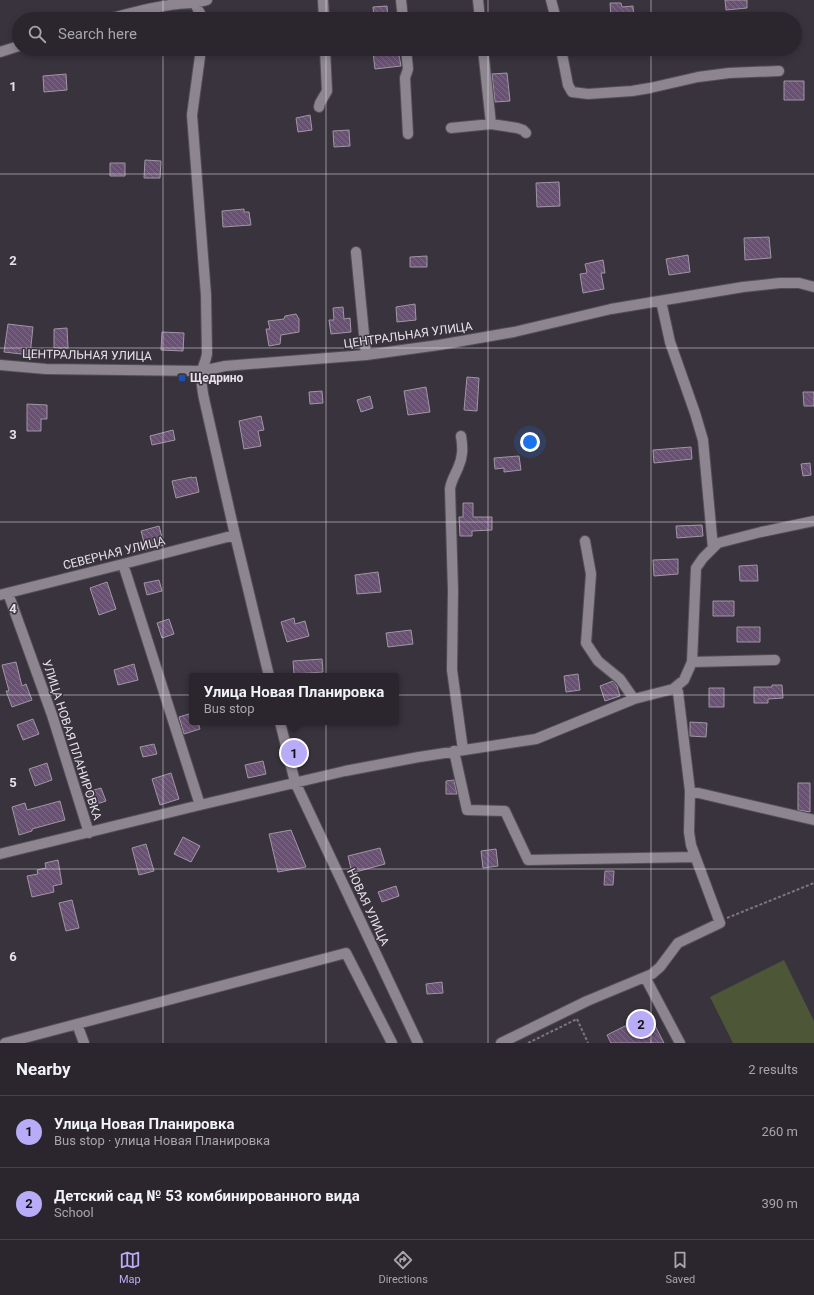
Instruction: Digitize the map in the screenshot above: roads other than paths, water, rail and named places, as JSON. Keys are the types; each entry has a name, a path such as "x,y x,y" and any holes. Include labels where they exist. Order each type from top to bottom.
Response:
{"street":[{"path":"134,12 179,3 208,0"},
{"path":"323,0 324,12"},
{"path":"401,0 402,12"},
{"path":"478,0 479,12"},
{"path":"551,0 554,12"},
{"path":"194,2 199,12"},
{"path":"0,52 12,48"},
{"path":"200,56 192,115 206,295 207,354 206,362 202,371 205,403 268,673"},
{"path":"320,107 320,103 328,91 326,56"},
{"path":"407,56 408,68 405,78 408,134"},
{"path":"484,56 491,124"},
{"path":"562,56 568,85 572,92 580,94 632,91 698,77 729,73 779,71"},
{"path":"451,128 491,124 517,128 526,133"},
{"path":"356,252 366,355"},
{"name":"ЦЕНТРАЛЬНАЯ УЛИЦА","path":"0,365 46,369 202,371 225,366 366,355 514,332 611,309 743,287 780,283 798,283 814,287"},
{"path":"661,301 670,342 695,413 702,440 713,548"},
{"path":"461,436 463,449 461,458 450,483 453,590 452,670 459,750 468,810 505,811 528,860 695,857"},
{"path":"501,1043 572,1009 646,977 656,971 678,943 720,923 695,857 689,832 690,791 678,692 676,687 684,680 692,662 696,568 703,558 718,544 761,532 814,521"},
{"name":"СЕВЕРНАЯ УЛИЦА","path":"4,594 235,535"},
{"path":"585,541 591,574 586,643 598,661 620,679 634,699"},
{"path":"123,564 200,805"},
{"name":"УЛИЦА НОВАЯ ПЛАНИРОВКА","path":"4,594 52,715 89,833 295,782 459,750 536,739 634,699 676,687"},
{"path":"692,662 775,660"},
{"name":"НОВАЯ УЛИЦА","path":"281,725 295,782 418,1043"},
{"path":"690,791 814,820"},
{"path":"0,854 89,833"},
{"path":"5,1043 346,953 392,1043"},
{"path":"646,977 680,1043"},
{"path":"77,1024 84,1043"}],"place":[{"name":"Щедрино","path":"182,378"},
{"name":"Улица Новая Планировка","path":"294,753"},
{"name":"Детский сад № 53 комбинированного вида","path":"641,1024"}]}
